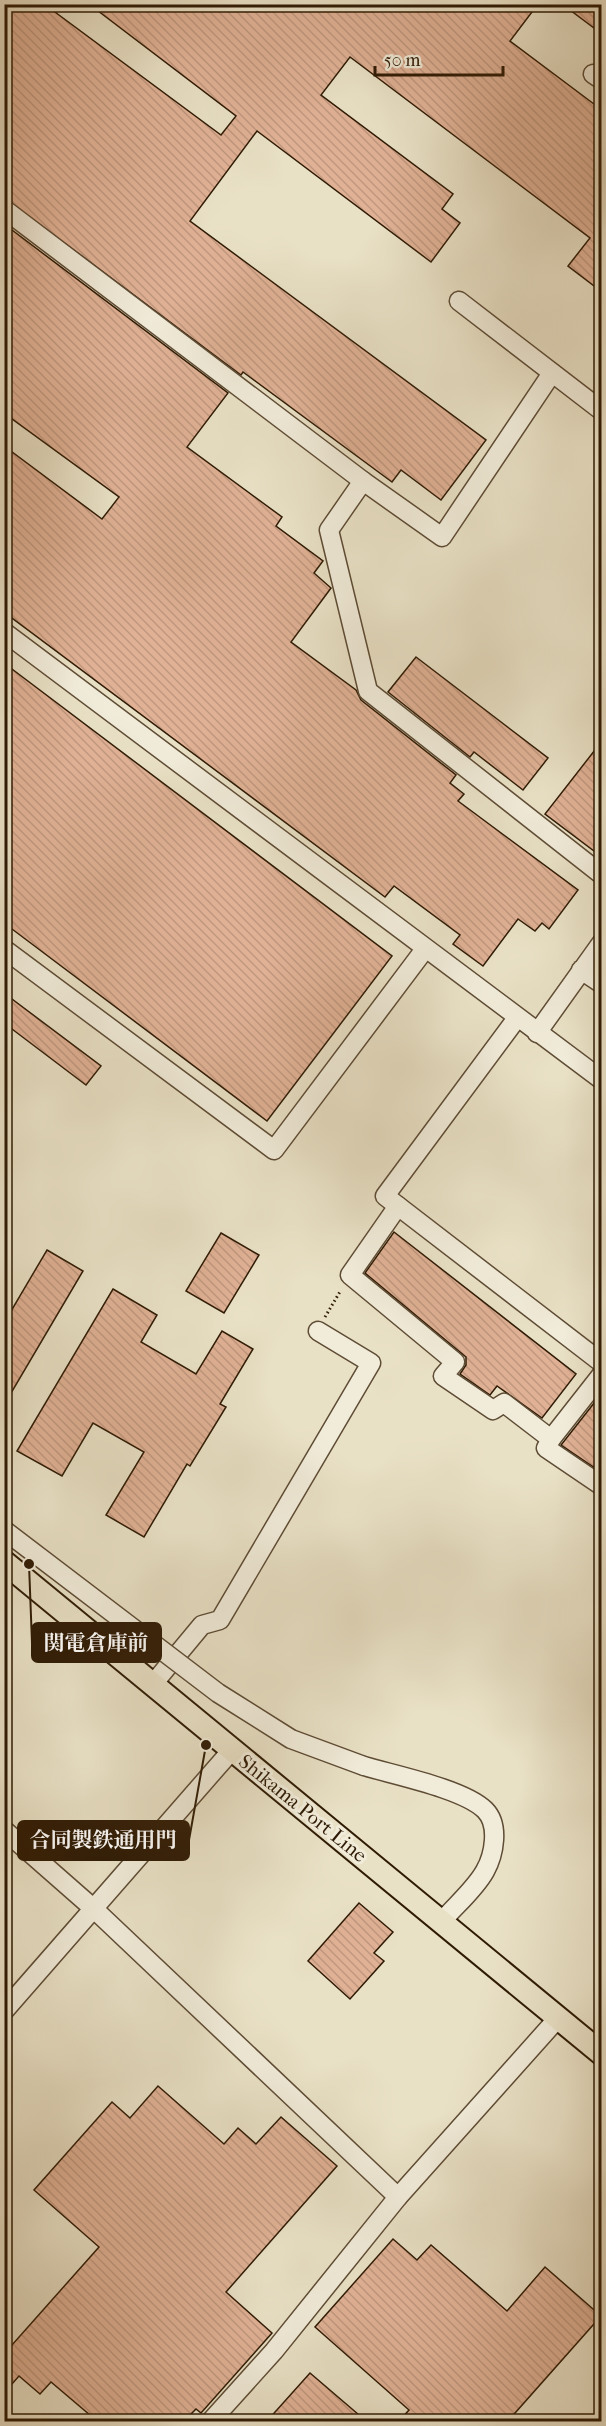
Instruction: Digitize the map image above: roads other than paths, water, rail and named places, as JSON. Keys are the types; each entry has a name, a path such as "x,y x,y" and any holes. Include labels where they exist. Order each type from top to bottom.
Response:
{"main road":[{"name":"Shikama Port Line","path":"4,1562 443,1920 602,2054"}],"street":[{"path":"4,209 363,481 442,537 552,373"},
{"path":"459,301 602,411"},
{"path":"363,481 329,530 368,691 602,875"},
{"path":"4,632 602,1080"},
{"path":"537,1033 602,942"},
{"path":"4,950 274,1150 425,949"},
{"path":"581,970 602,984"},
{"path":"517,1018 384,1196 602,1363"},
{"path":"398,1206 350,1275 455,1362 443,1376 493,1410 504,1403 552,1439"},
{"path":"153,1684 202,1625 220,1620 371,1363 320,1327"},
{"path":"602,1374 546,1448 602,1486"},
{"path":"4,1530 218,1694 291,1739 364,1766 449,1792 470,1800 487,1811 494,1831 494,1852 484,1874 443,1920"},
{"path":"4,2011 232,1750"},
{"path":"4,1830 94,1909 398,2197"},
{"path":"210,2421 274,2351 398,2197 558,2018"}],"place":[{"name":"関電倉庫前","path":"29,1564"},
{"name":"合同製鉄通用門","path":"206,1745"}]}
